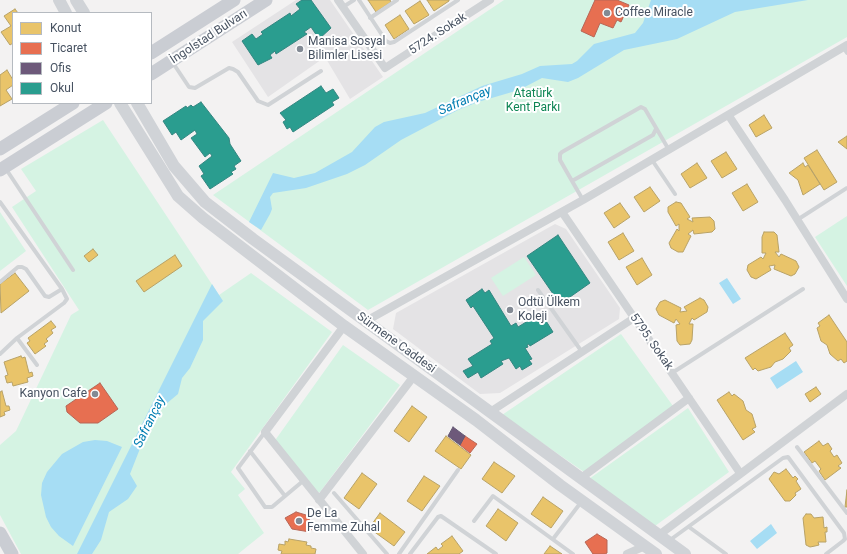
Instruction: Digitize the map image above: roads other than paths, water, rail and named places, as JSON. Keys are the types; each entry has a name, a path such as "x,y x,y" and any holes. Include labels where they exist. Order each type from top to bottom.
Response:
{"main road":[{"path":"59,0 65,12"},
{"path":"76,0 82,12"},
{"name":"İngolstad Bulvarı","path":"152,52 234,0"},
{"name":"İngolstad Bulvarı","path":"152,73 266,0"},
{"path":"0,149 71,104"},
{"path":"2,169 104,104"},
{"name":"Sürmene Caddesi","path":"121,104 178,196 245,251 344,326 476,420 582,501 656,554"},
{"name":"Sürmene Caddesi","path":"138,104 174,166 205,202 253,239 685,554"},
{"path":"245,251 253,239"},
{"path":"359,336 367,322"},
{"path":"476,420 490,412"},
{"path":"0,532 12,554"},
{"path":"645,546 663,538"}],"street":[{"path":"338,0 343,7"},
{"name":"5724. Sokak","path":"343,7 385,68 490,0"},
{"path":"367,322 583,200 846,48"},
{"path":"729,116 847,300"},
{"name":"5795. Sokak","path":"562,212 740,473"},
{"path":"490,412 634,318"},
{"path":"344,326 264,432 363,554"},
{"path":"319,500 414,376"},
{"path":"663,538 740,473 847,394"},
{"path":"580,478 689,398"},
{"path":"627,554 645,546"}],"lane":[{"path":"343,7 354,0"},
{"path":"358,0 386,40 390,43 394,42 458,0"},
{"path":"370,18 397,0"},
{"path":"172,61 189,87 195,88 229,68 233,68 238,72 258,101 268,104 321,71"},
{"path":"583,200 560,160 560,154 562,152 641,107 645,109 669,150"},
{"path":"572,181 653,135 656,129"},
{"path":"652,160 675,194"},
{"path":"2,169 73,270"},
{"path":"797,220 847,188"},
{"path":"0,202 67,296 64,304 17,338 0,354"},
{"path":"0,282 18,268 22,267 26,269 45,296 48,297 62,289"},
{"path":"672,373 803,289"},
{"path":"538,290 582,352"},
{"path":"17,338 37,365"},
{"path":"264,432 240,464 238,471 265,507 272,507 303,481"},
{"path":"797,447 847,513"},
{"path":"250,451 285,496"},
{"path":"663,538 689,527 783,458 788,457 844,533 845,539 826,554"},
{"path":"399,554 458,470"},
{"path":"334,493 387,554"},
{"path":"474,521 493,496 572,554"},
{"path":"553,539 582,501"},
{"path":"410,554 438,517 441,516 496,554"},
{"path":"689,527 726,554"}],"water":[{"name":"Safrançay","path":"651,0 808,0 735,12 677,39 624,50 578,78 568,82 542,78 519,90 478,102 458,110 401,140 365,165 347,174 306,188 273,193 270,197 272,209 261,230 249,222 273,173 294,178 315,173 352,152 375,127 384,122 425,113 482,86 522,74 540,66 572,64 594,44 635,33 643,23"},
{"path":"727,278 741,299 733,304 719,283"},
{"name":"Safrançay","path":"212,284 223,301 203,321 203,340 190,368 182,378 178,394 166,404 150,423 130,474 137,486 128,499 109,512 101,540 92,554 77,554"},
{"path":"796,361 803,372 777,389 770,378"},
{"path":"95,440 107,441 122,447 73,546 59,536 51,527 46,517 41,495 42,483 47,472 62,454 83,442"},
{"path":"771,524 777,533 757,549 750,541"}],"place":[{"name":"Coffee Miracle","path":"607,13"},
{"name":"Manisa Sosyal Bilimler Lisesi","path":"300,49"},
{"name":"Odtü Ülkem Koleji","path":"510,310"},
{"name":"Kanyon Cafe","path":"95,394"},
{"name":"De La Femme Zuhal","path":"299,521"}],"park label":[{"name":"Atatürk Kent Parkı","path":"533,101"}]}
